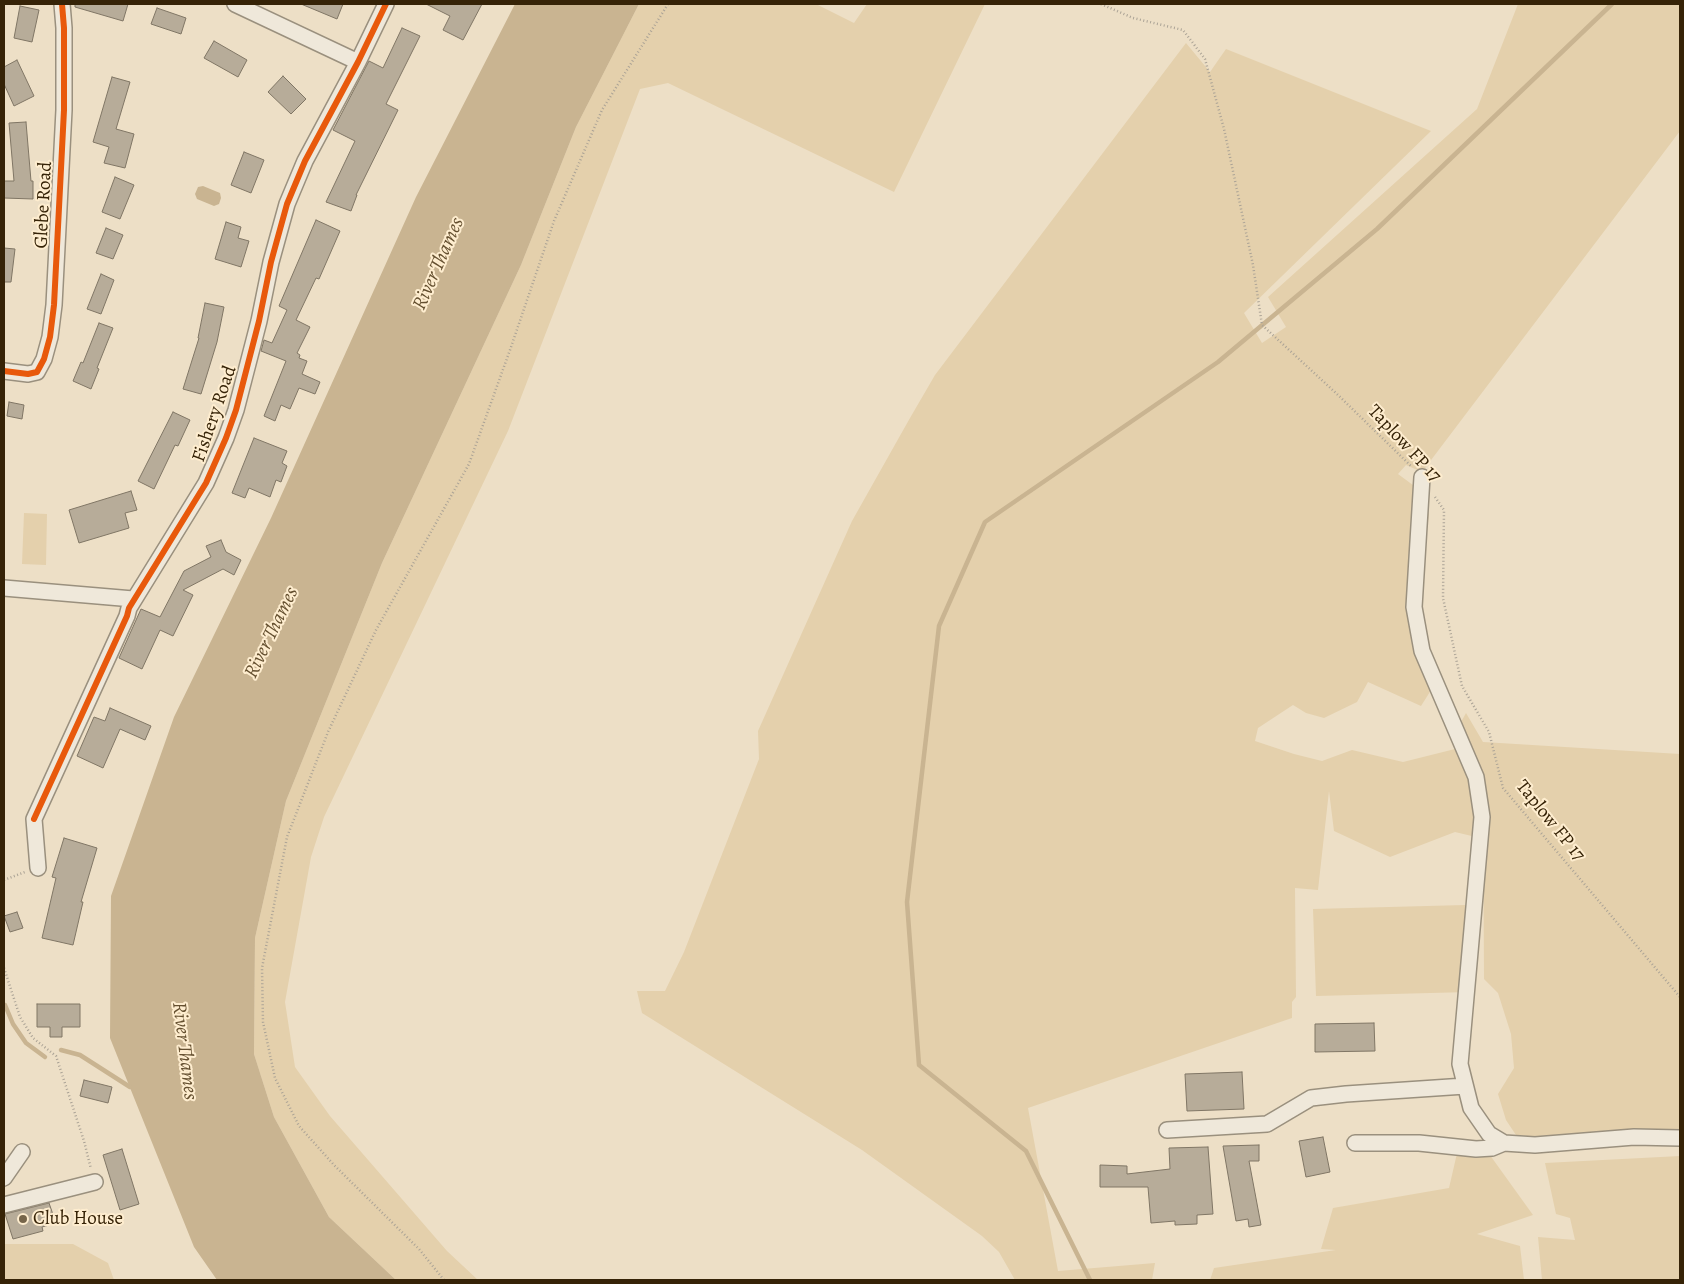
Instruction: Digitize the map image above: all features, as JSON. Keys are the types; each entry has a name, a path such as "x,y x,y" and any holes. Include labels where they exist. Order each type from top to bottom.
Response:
{"street":[{"name":"Glebe Road","path":"4,371 28,374 37,372 44,359 50,337 54,305 64,110 64,28 62,4"},
{"path":"235,4 358,62"},
{"name":"Fishery Road","path":"38,868 34,819 134,600 206,483 226,438 236,410 259,321 271,262 287,204 305,161 358,62 386,4"},
{"path":"1422,477 1414,606 1422,651 1476,777 1482,817 1460,1064 1471,1108 1489,1134 1504,1143"},
{"path":"4,588 134,600"},
{"path":"1167,1130 1267,1124 1310,1098 1465,1086"},
{"path":"1355,1143 1419,1143 1476,1149 1492,1148 1504,1143 1535,1145 1634,1137 1680,1138"},
{"path":"4,1178 22,1152"},
{"path":"4,1205 95,1182"}],"path":[{"path":"444,1280 420,1249 334,1165 299,1126 275,1078 263,1022 262,968 287,837 328,732 376,630 469,464 514,341 554,221 602,110 668,4"},
{"path":"4,880 38,868"},
{"path":"4,968 20,1017 33,1038 56,1056 95,1182"}],"shaded area":[{"path":"639,4 816,4 854,23 867,4 985,4 894,192 668,83 640,89 508,431 324,817 311,857 285,1002 295,1067 330,1116 447,1251 478,1280 396,1280 329,1217 274,1117 254,1054 255,938 286,801 382,563 521,265 576,127"},
{"path":"1518,4 1680,4 1680,131 1422,472 1406,465 1398,474 1421,491 1429,514 1418,599 1433,687 1421,706 1368,682 1357,702 1324,718 1306,713 1293,705 1258,728 1255,741 1322,761 1352,750 1403,762 1455,749 1465,764 1477,796 1476,837 1455,832 1390,857 1334,831 1329,791 1318,890 1295,888 1296,997 1292,1002 1292,1018 1028,1108 1058,1271 1155,1263 1152,1280 1015,1280 999,1252 982,1236 862,1150 642,1013 637,991 665,991 684,952 759,759 758,731 852,521 910,418 935,375 1186,43 1210,72 1226,49 1431,131 1244,313 1262,343 1286,327 1268,297 1477,109"},
{"path":"24,513 47,514 46,565 22,564"},
{"path":"1466,713 1483,742 1680,754 1680,1131 1615,1131 1550,1138 1516,1135 1506,1120 1498,1094 1514,1068 1511,1034 1498,993 1484,979 1483,773 1477,765 1461,722"},
{"path":"1465,905 1469,992 1316,996 1313,909"},
{"path":"1458,1149 1487,1151 1533,1215 1477,1234 1520,1246 1524,1280 1210,1280 1214,1268 1336,1250 1321,1249 1333,1208 1449,1188"},
{"path":"1680,1156 1680,1280 1542,1280 1538,1237 1575,1240 1570,1218 1556,1214 1545,1163"},
{"path":"4,1244 73,1244 108,1263 114,1280 4,1280"}],"water":[{"name":"River Thames","path":"515,4 639,4 576,127 521,265 382,563 286,801 255,938 254,1054 274,1117 329,1217 396,1280 217,1280 194,1247 110,1038 111,896 174,717 271,518 416,197"},
{"path":"203,186 220,193 219,204 214,206 197,199 195,194 198,187"}],"building":[{"path":"75,4 128,4 123,21 75,7"},
{"path":"301,4 343,4 337,19"},
{"path":"426,4 482,4 463,40 443,30 450,16"},
{"path":"20,6 39,10 32,42 14,38"},
{"path":"157,8 186,18 181,34 151,24"},
{"path":"402,28 420,36 386,104 398,110 356,195 351,211 326,202 355,141 333,130 369,61 383,68"},
{"path":"214,41 247,60 238,77 204,58"},
{"path":"17,60 34,96 14,106 4,84 4,67"},
{"path":"283,76 306,99 291,114 268,92"},
{"path":"112,77 130,82 116,129 134,134 125,168 104,163 109,147 93,142"},
{"path":"26,122 31,181 33,181 33,199 4,198 4,181 14,181 9,123"},
{"path":"244,152 264,160 251,193 231,185"},
{"path":"115,177 134,185 120,219 102,212"},
{"path":"316,220 340,231 319,279 316,278 296,320 310,327 297,353 300,355 299,358 307,361 302,374 320,382 315,394 299,388 290,409 281,405 275,421 264,416 286,361 261,351 264,340 272,343 287,310 279,306"},
{"path":"226,222 241,227 238,238 249,241 241,267 215,259"},
{"path":"106,228 123,235 113,259 96,253"},
{"path":"4,248 15,249 11,282 4,282"},
{"path":"101,274 114,280 101,314 87,309"},
{"path":"205,303 224,307 217,342 201,394 183,389 199,338"},
{"path":"99,323 113,328 91,389 73,381 81,362 83,363"},
{"path":"9,402 24,405 22,419 7,416"},
{"path":"173,412 190,420 178,446 175,445 154,489 138,481"},
{"path":"254,438 287,451 282,463 287,466 281,482 276,480 270,497 249,488 245,498 232,493"},
{"path":"131,491 137,510 125,513 129,528 79,543 69,510"},
{"path":"221,540 226,552 241,560 234,575 223,569 183,590 193,595 173,636 160,630 142,669 119,658 141,609 160,617 184,571 211,557 206,546"},
{"path":"110,708 151,726 145,740 120,729 103,768 77,756 94,717 105,721"},
{"path":"64,838 97,848 81,902 83,902 73,945 42,938 56,878 52,877"},
{"path":"17,912 23,928 10,932 4,916"},
{"path":"37,1004 80,1004 80,1027 62,1027 62,1037 50,1037 50,1027 37,1027"},
{"path":"1374,1023 1375,1051 1315,1052 1315,1024"},
{"path":"1242,1072 1244,1109 1187,1111 1185,1074"},
{"path":"84,1080 112,1087 108,1103 80,1096"},
{"path":"1323,1137 1330,1172 1306,1177 1299,1141"},
{"path":"1259,1145 1259,1161 1249,1161 1261,1225 1249,1227 1248,1219 1236,1221 1223,1146"},
{"path":"1208,1147 1213,1214 1197,1215 1197,1224 1175,1225 1175,1221 1151,1223 1148,1187 1100,1187 1100,1165 1127,1166 1127,1174 1170,1169 1169,1148"},
{"path":"122,1149 139,1204 120,1210 103,1155"},
{"name":"Club House","path":"49,1203 56,1223 42,1227 43,1231 13,1239 5,1214"}],"waterway":[{"path":"1090,1280 1026,1151 919,1065 907,902 939,626 985,522 1218,362 1377,229 1612,4"},
{"path":"5,1005 13,1024 26,1043 45,1057"},
{"path":"61,1050 80,1055 130,1087"}],"cycle path":[{"path":"4,371 28,374 37,372 44,359 50,337 54,305 64,110 64,28 62,4"},
{"path":"34,819 129,608 206,483 226,438 236,410 259,321 271,262 287,204 305,161 358,62 386,4"}],"place":[{"name":"Club House","path":"23,1219"}]}
